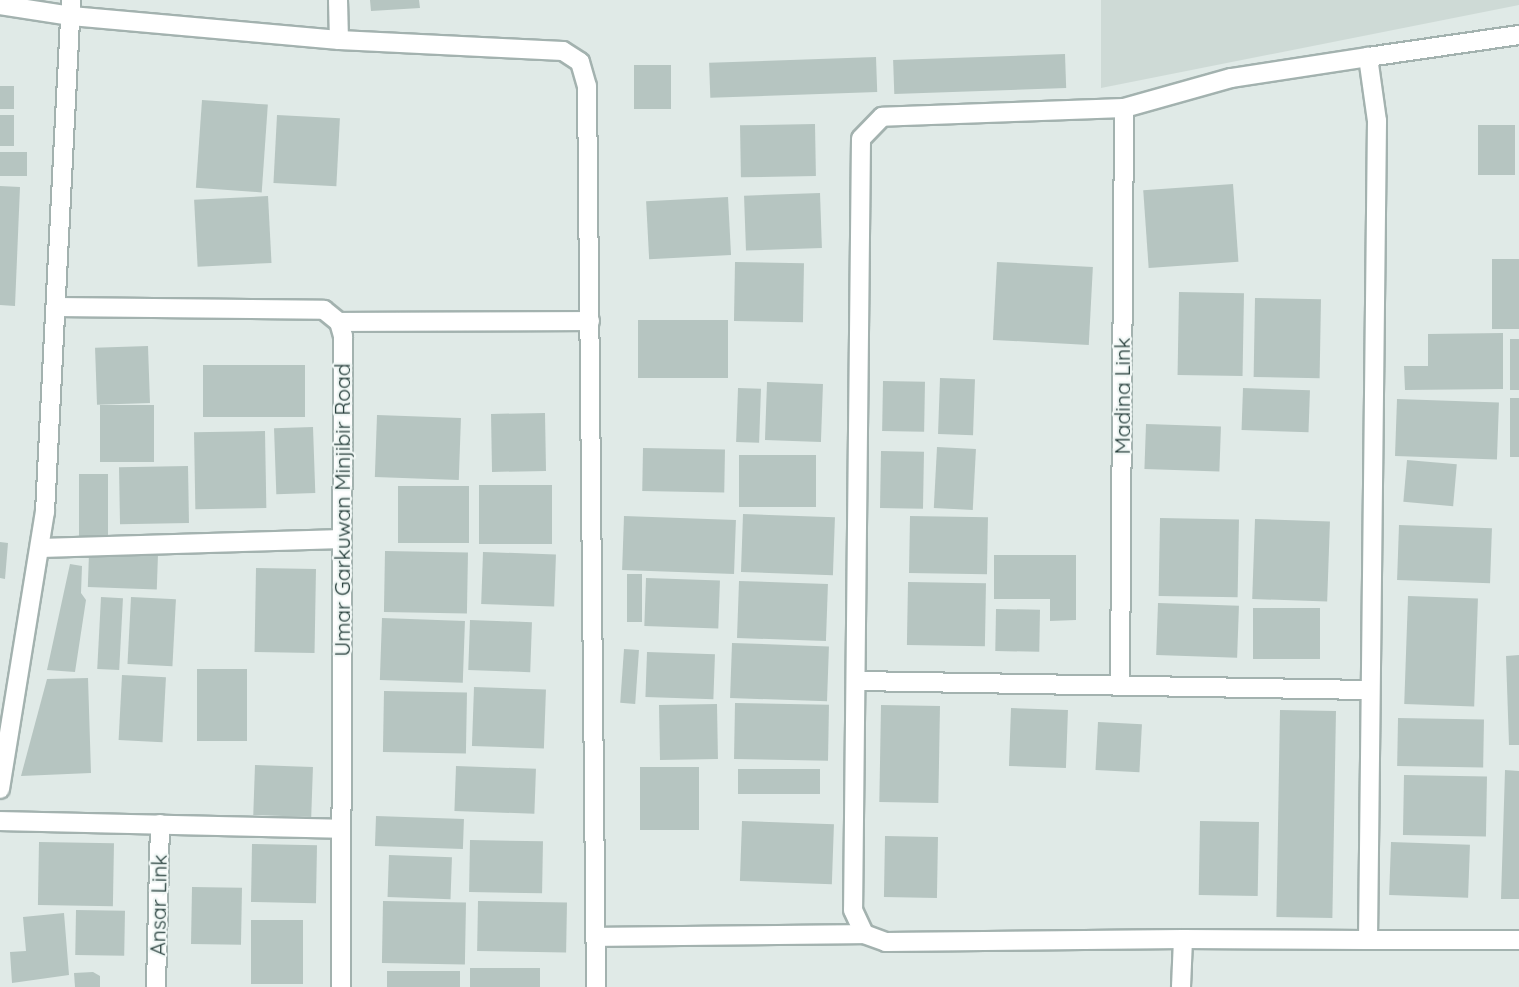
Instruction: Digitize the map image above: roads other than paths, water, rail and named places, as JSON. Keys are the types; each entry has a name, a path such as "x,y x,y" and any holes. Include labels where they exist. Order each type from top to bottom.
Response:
{"street":[{"path":"339,0 339,40"},
{"path":"0,5 71,8 339,40 563,51 580,62 587,86 596,987"},
{"path":"0,789 41,548 71,8"},
{"path":"864,934 853,910 861,140 882,117 1124,108 1232,78 1519,35"},
{"path":"1368,57 1377,121 1368,690 1368,940"},
{"name":"Madina Link","path":"1120,684 1124,108"},
{"path":"56,307 324,310 339,322 590,321"},
{"name":"Umar Garkuwan Minjibir Road","path":"339,322 343,336 341,987"},
{"path":"41,548 342,539"},
{"path":"857,681 1368,690"},
{"path":"0,821 341,829"},
{"name":"Ansar Link","path":"156,987 160,824"},
{"path":"596,938 864,934 886,942 1183,939 1519,940"},
{"path":"1181,987 1183,939"}]}
